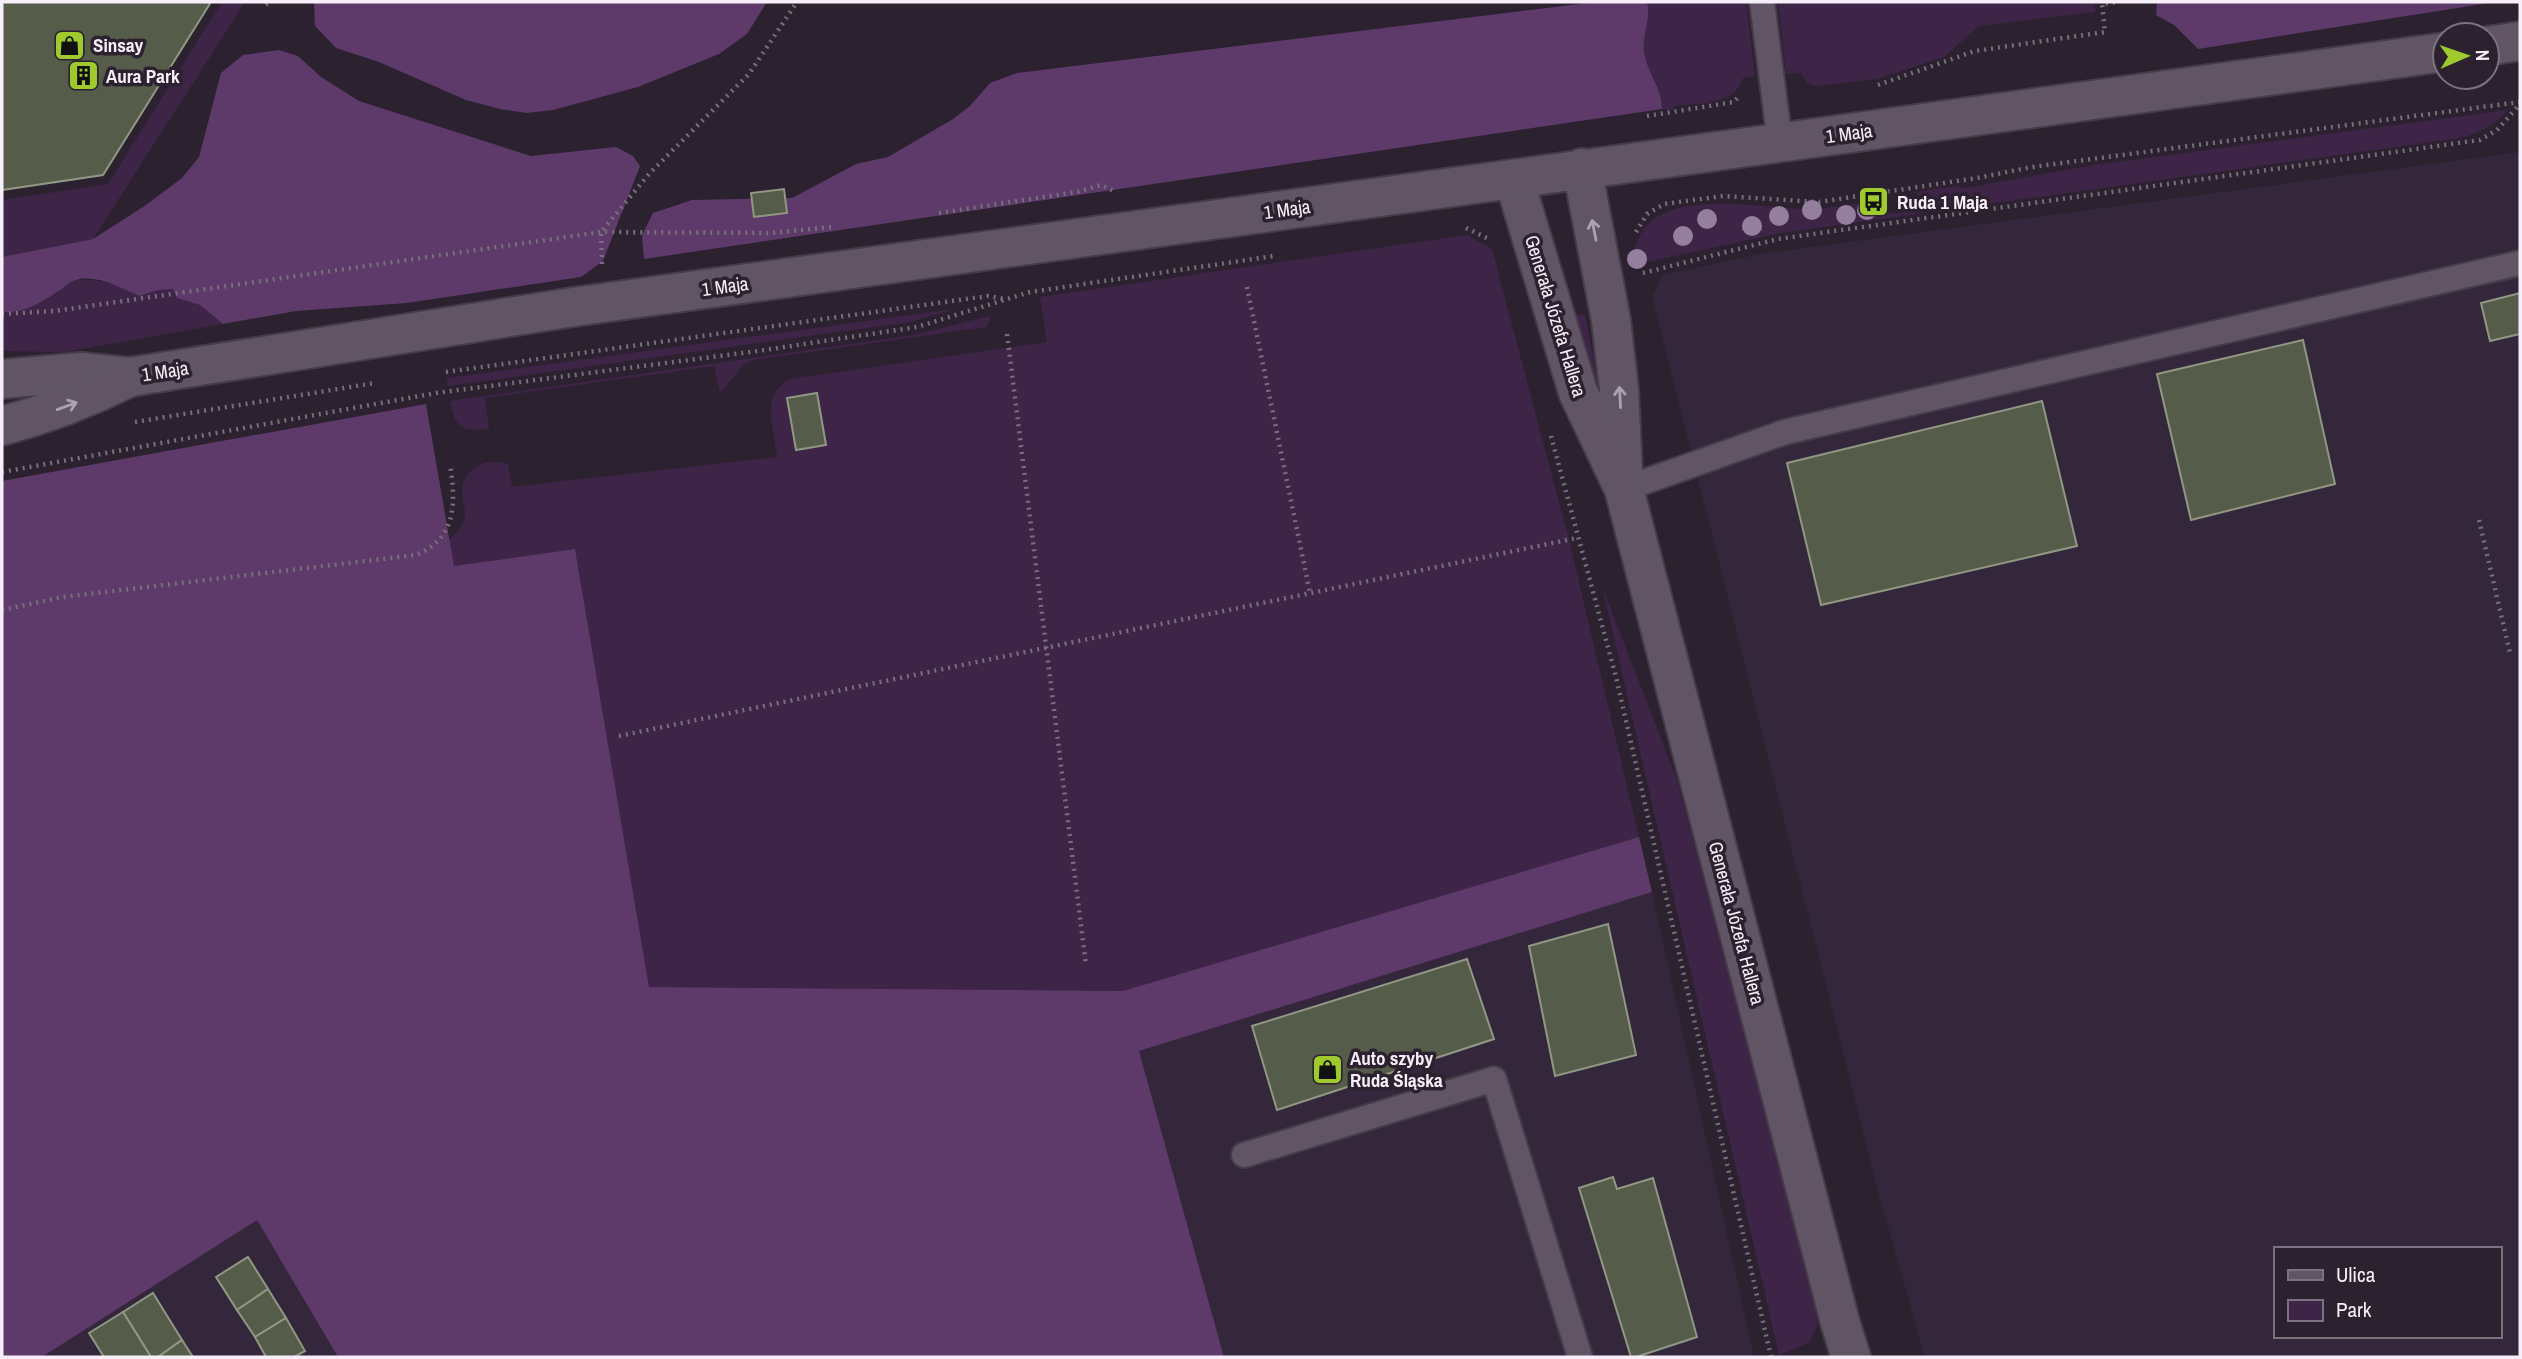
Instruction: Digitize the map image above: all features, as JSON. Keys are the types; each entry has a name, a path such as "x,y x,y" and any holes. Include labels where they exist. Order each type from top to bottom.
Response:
{"street":[{"path":"2501,44 2520,41"},
{"name":"1 Maja","path":"2,379 81,372 130,377 603,303 2431,54"},
{"name":"Generała Józefa Hallera","path":"1582,168 1611,320 1619,389 1624,489"},
{"name":"Generała Józefa Hallera","path":"1514,179 1578,392 1624,489 1851,1357"},
{"name":"1 Maja","path":"2,426 37,417 86,399 130,377"}],"lane":[{"path":"1762,2 1780,143"},
{"path":"1624,489 1785,432 2520,263"},
{"path":"1244,1155 1494,1079 1580,1357"}],"path":[{"path":"603,303 601,232 649,174 749,74 797,2"},
{"path":"1866,87 1880,85 1975,51 2105,32 2102,4 2116,2"},
{"path":"1642,117 1734,102 1749,83 1773,81"},
{"path":"1700,199 1738,196 1819,202 2032,167 2520,103"},
{"path":"1631,275 1778,239 2480,140 2497,130 2520,103"},
{"path":"926,214 1101,186 1118,192"},
{"path":"2,314 54,311 601,232 769,233 845,226"},
{"path":"1454,230 1468,228 1492,242"},
{"path":"2,472 436,393 758,351 917,327 1030,292 1276,256"},
{"path":"1247,287 1310,593"},
{"path":"446,372 988,296 1006,299"},
{"path":"1007,334 1086,965"},
{"path":"127,424 379,382"},
{"path":"1549,426 1616,677 1771,1357"},
{"path":"2,610 63,597 416,555 430,549 443,538 452,518 454,489 450,464"},
{"path":"2479,520 2510,653"},
{"path":"619,736 1577,537"}],"shaded area":[{"path":"314,2 767,2 747,34 719,54 638,87 553,110 527,113 466,100 379,62 336,48 315,26"},
{"path":"1596,2 1647,2 1644,50 1660,94 1662,109 644,259 642,235 653,213 692,200 792,198 856,164 888,157 953,119 970,106 990,83 1017,73"},
{"path":"2157,2 2495,2 2198,49 2174,25 2156,15"},
{"path":"279,50 298,56 321,77 359,101 531,156 616,147 633,156 640,166 603,261 581,277 407,303 296,311 223,324 200,305 177,298 173,289 139,296 92,279 74,281 26,309 2,312 2,257 93,239 146,205 182,178 199,157 221,73 243,55"},
{"path":"2520,152 2520,1357 1925,1357 1879,1195 1652,297 1663,275 1760,254"},
{"path":"426,404 454,566 575,549 649,987 1123,991 1639,837 1652,892 1139,1051 1224,1357 338,1357 257,1220 42,1357 2,1357 2,481"},
{"path":"1652,892 1754,1357 1224,1357 1139,1051"},
{"path":"257,1220 338,1357 42,1357"}],"green space":[{"path":"222,2 245,2 93,239 2,257 2,200 108,184"},
{"path":"1647,2 1746,2 1755,76 1743,78 1739,87 1724,98 1674,106 1674,110 1662,109 1658,87 1647,64 1644,50"},
{"path":"1778,2 2095,2 2095,12 1979,26 1944,57 1877,79 1816,86 1807,83 1801,73 1786,74"},
{"path":"2508,110 2486,128 2460,138 1781,233 1633,265 1639,238 1653,220 1673,210 1698,205 1803,209 1879,201 1882,215 1920,209 1917,192 1955,186 1965,188 2094,165"},
{"path":"1467,235 1492,249 1569,540 1639,837 1123,991 649,987 575,549 454,566 449,540 464,520 462,488 466,477 475,467 488,462 508,464 512,487 777,457 771,404 780,386 790,379 1047,342 1040,297"},
{"path":"75,280 94,280 117,285 139,296 173,289 177,298 200,305 223,324 65,352 2,351 2,312 60,290"},
{"path":"954,309 911,322 448,386 447,378"},
{"path":"1585,314 1602,405 1575,316"},
{"path":"990,316 986,327 754,360 744,364 720,393 714,366 485,398 489,429 480,430 466,429 457,423 450,401 914,335"},
{"path":"1602,586 1677,780 1816,1308 1817,1327 1810,1342 1779,1355"}],"building":[{"name":"Aura Park","path":"2,2 211,2 103,175 2,190"},
{"path":"784,189 787,213 754,217 751,193"},
{"path":"2520,293 2520,334 2490,341 2481,303"},
{"path":"2303,340 2335,484 2191,520 2157,374"},
{"path":"817,393 826,445 796,450 787,398"},
{"path":"2042,401 2077,546 1821,605 1787,463"},
{"path":"1608,924 1636,1055 1555,1076 1529,946"},
{"path":"1467,959 1494,1039 1277,1110 1252,1026"},
{"path":"1613,1177 1617,1189 1653,1178 1697,1337 1636,1357 1631,1357 1579,1188"},
{"path":"248,1257 268,1289 237,1310 216,1277"},
{"path":"268,1289 286,1318 255,1337 237,1310"},
{"path":"153,1293 182,1340 158,1357 151,1357 123,1312"},
{"path":"123,1312 151,1357 104,1357 89,1333"},
{"path":"286,1318 305,1351 294,1357 266,1357 255,1337"},
{"path":"182,1340 193,1357 158,1357"}],"place":[{"name":"Sinsay","path":"70,45"},
{"name":"Aura Park","path":"83,76"},
{"name":"Ruda 1 Maja","path":"1874,202"},
{"name":"Auto szyby Ruda Śląska","path":"1327,1069"}]}
